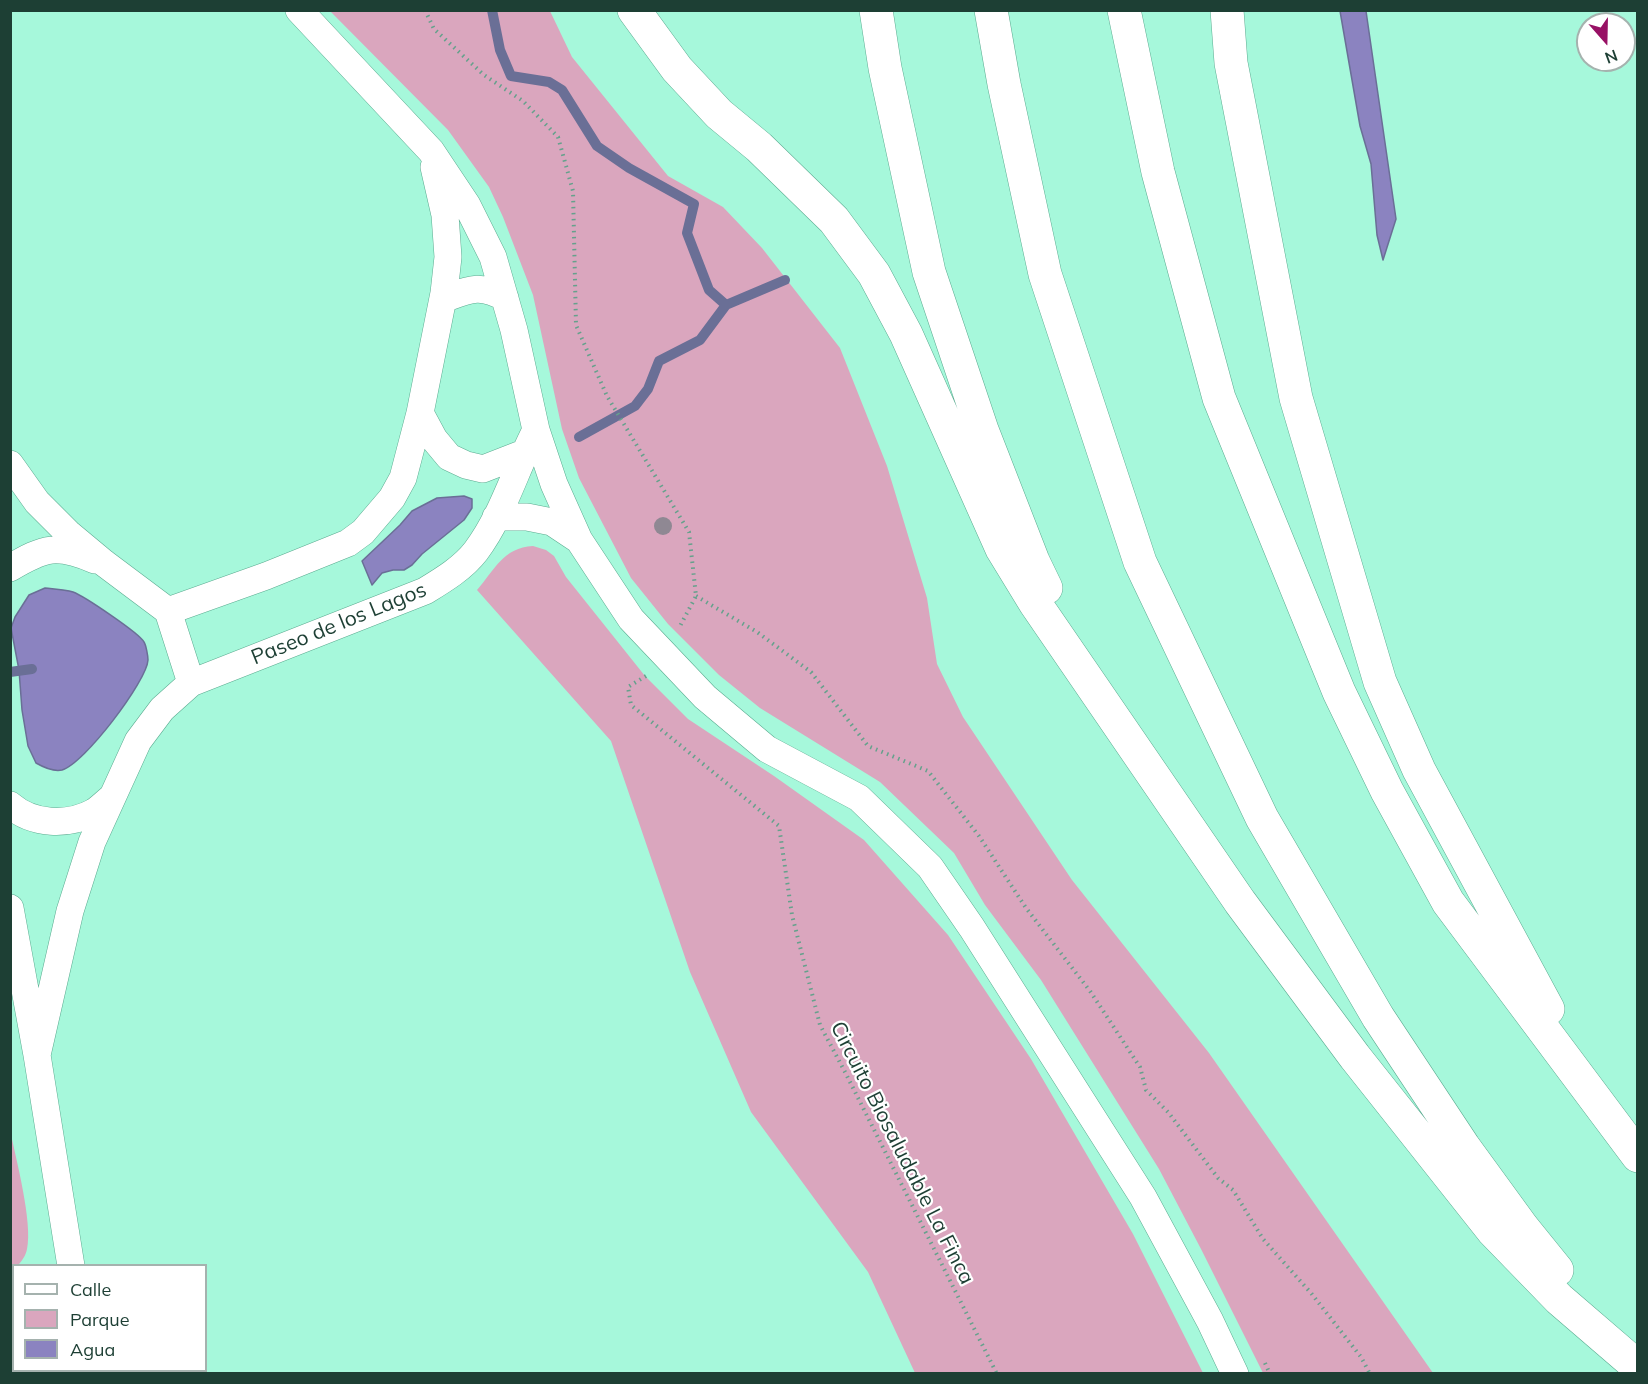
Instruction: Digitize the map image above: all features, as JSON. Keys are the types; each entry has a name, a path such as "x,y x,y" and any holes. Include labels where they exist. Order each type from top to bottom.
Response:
{"highway":[{"path":"634,10 677,69 719,114 759,147 834,220 874,274 906,334 1002,549 1035,603 1240,902 1355,1057 1492,1231 1559,1299 1636,1366"},
{"path":"876,10 885,68 928,272 982,430 1033,561 1097,692"},
{"path":"991,10 1004,84 1045,274 1136,550 1257,808 1378,1017 1464,1147 1523,1228 1636,1366"},
{"path":"1124,10 1158,172 1220,398 1339,692 1387,792 1448,902 1638,1156"},
{"path":"1227,10 1232,63 1296,398 1380,682 1419,770 1595,1098"}],"street":[{"path":"299,10 431,152 467,205 493,257 505,298 530,442 555,484 579,540 631,619 705,697 766,749 859,798 930,867 972,928 1143,1197 1210,1321 1235,1374"},
{"path":"168,612 348,543 363,532 392,498 403,478 420,413 443,299 448,257 446,226 431,152"},
{"path":"443,299 470,289 491,290 505,298"},
{"path":"420,413 434,439 448,457 466,465 483,469 530,442"},
{"name":"Paseo de los Lagos","path":"37,1055 70,911 92,842 138,741 162,709 191,683 425,591 452,574 476,552 496,518 530,442"},
{"path":"10,464 37,501 68,533 104,564 168,612 191,683"},
{"path":"496,518 527,517 552,522 579,540"},
{"path":"10,568 33,554 51,549 76,552 104,564"},
{"name":"Paseo de los Lagos","path":"10,805 39,820 61,822 78,819 96,811 113,796"},
{"name":"Paseo de los Lagos","path":"10,908 37,1055 71,1264"}],"path":[{"path":"425,10 434,29 484,75 523,100 558,137 573,191 576,325 607,396 689,532 696,596 757,632 811,672 868,746 928,771 979,836 1026,908 1090,991 1140,1067 1146,1090 1168,1112 1218,1178 1233,1190 1263,1239 1311,1293 1361,1358 1370,1374"},
{"name":"Circuito Biosaludable La Finca","path":"696,596 665,654 645,676 628,687 631,705 779,826 792,915 820,1025 997,1374"}],"green space":[{"path":"330,11 550,11 572,57 668,176 723,207 762,248 840,348 887,466 927,598 937,664 963,717 1072,880 1209,1053 1433,1373 1263,1373 1159,1169 1041,980 985,905 954,853 880,782 760,708 719,675 668,624 631,578 579,478 562,429 533,295 489,187 448,130"},
{"path":"533,546 546,550 554,556 566,577 645,676 688,719 864,840 948,935 1031,1059 1133,1234 1203,1373 915,1373 868,1272 751,1112 690,972 611,741 477,590 507,555"},
{"path":"10,1130 28,1224 25,1256 19,1264 12,1264 11,1274"}],"water":[{"path":"1340,11 1366,11 1396,219 1383,260 1377,235 1371,164 1360,126"},
{"path":"464,496 472,499 472,508 464,520 412,565 404,570 382,573 372,585 362,561 412,511 437,498"},
{"path":"45,588 73,592 111,615 140,637 144,642 148,658 145,671 113,721 85,753 62,770 48,769 36,763 28,746 19,670 11,628 29,595"}],"waterway":[{"path":"492,10 500,50 511,76 549,82 562,90 597,146 629,168 694,204 687,233 709,290 726,305 700,340 659,361 648,389 635,406 579,437"},
{"path":"726,305 785,280"},
{"path":"10,672 32,669"}]}
